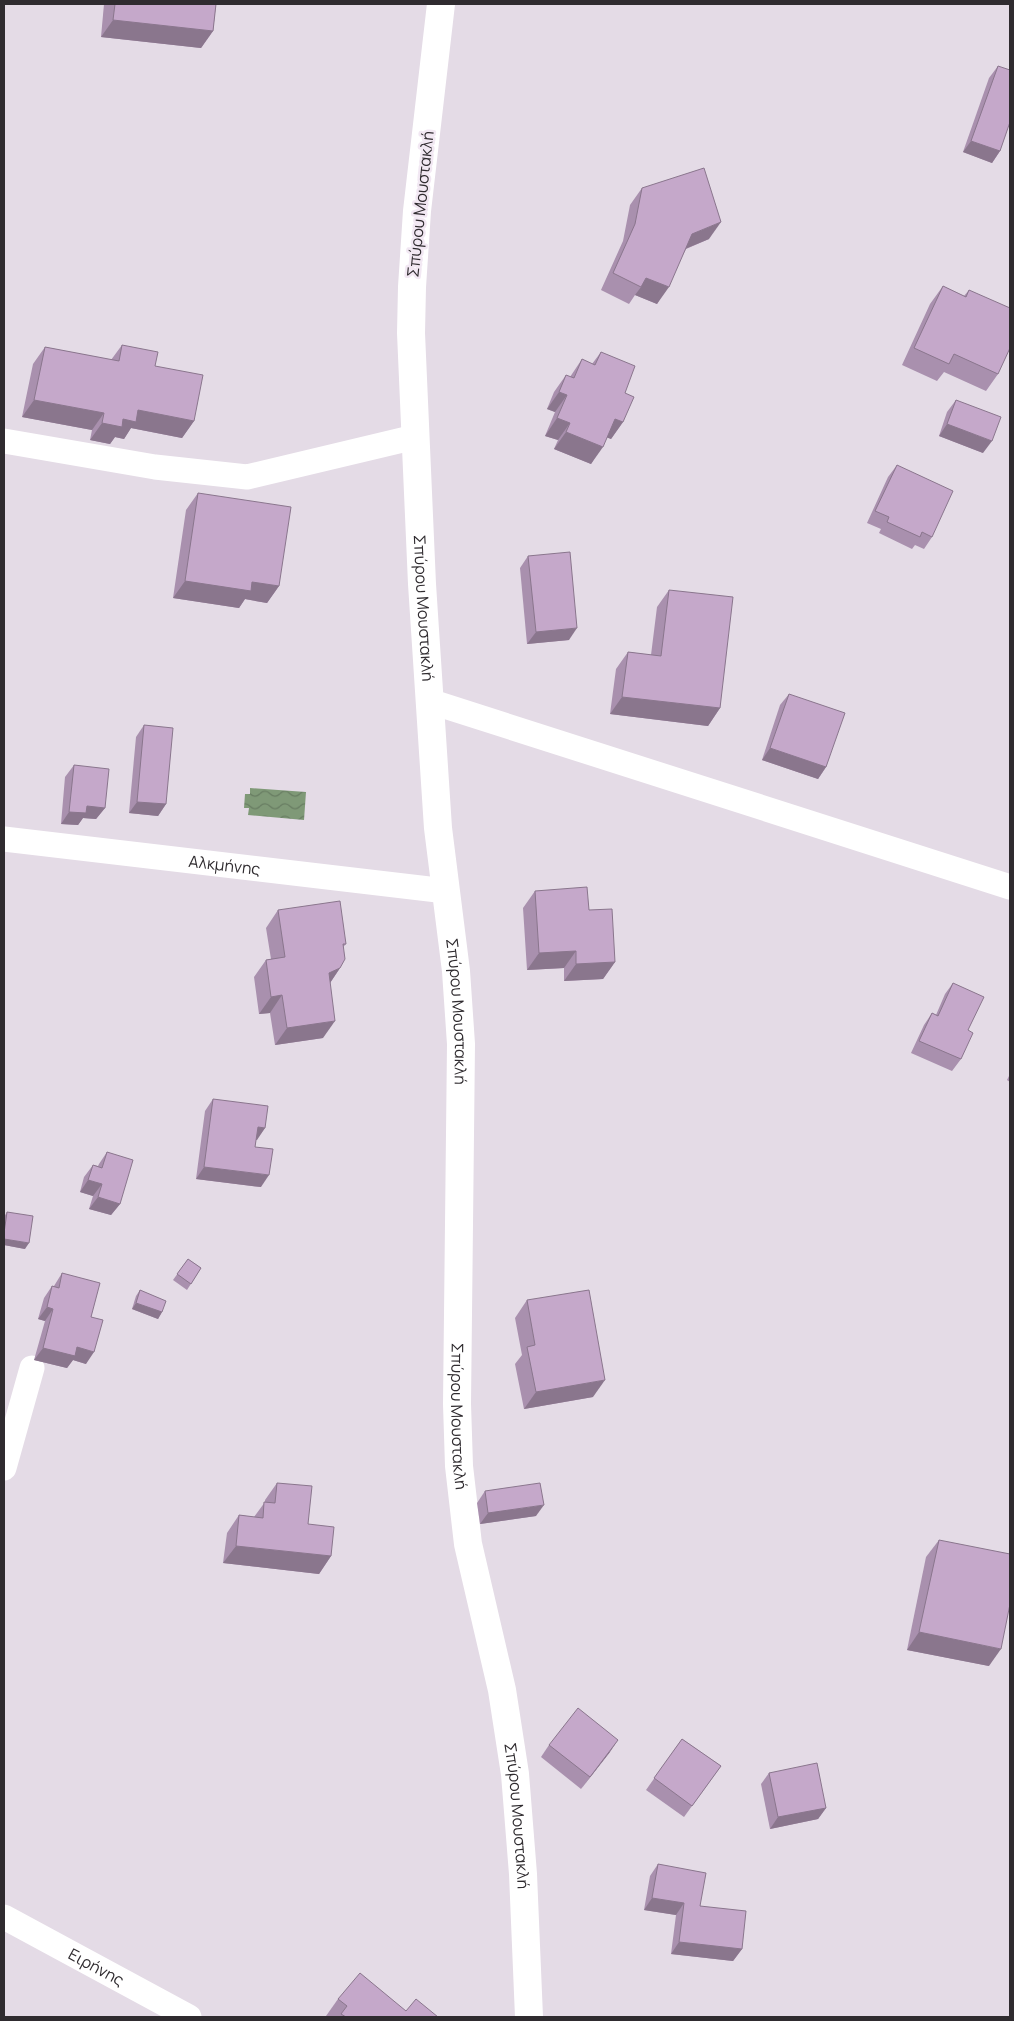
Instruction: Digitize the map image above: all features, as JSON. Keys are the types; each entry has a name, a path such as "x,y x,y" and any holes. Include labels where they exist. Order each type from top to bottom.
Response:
{"street":[{"name":"Σπύρου Μουστακλή","path":"441,4 417,211 411,333 429,700 438,828 456,971 461,1044 458,1466 462,1507 471,1561 502,1690 513,1755 523,1874 528,2017"},
{"path":"4,441 156,467 247,477 415,437"},
{"path":"429,700 1010,887"},
{"name":"Αλκμήνης","path":"4,839 446,891"},
{"path":"4,1468 32,1368"},
{"name":"Ειρήνης","path":"4,1917 189,2017"}],"water":[{"path":"250,788 306,792 304,820 248,815 249,808 244,808 245,794 250,794"}],"building":[{"path":"115,4 216,4 213,31 113,20"},
{"path":"998,66 1010,70 1010,122 1000,151 971,141"},
{"path":"704,168 721,222 692,234 669,287 646,278 641,287 613,273 635,224 642,188"},
{"path":"943,286 966,297 969,290 1010,308 1010,348 998,374 954,354 949,364 914,348"},
{"path":"122,345 158,352 155,366 203,375 194,421 138,410 136,422 123,419 122,427 102,423 104,413 34,400 45,347 119,361"},
{"path":"601,352 635,366 625,393 634,397 623,422 615,419 603,447 566,432 570,423 557,418 567,395 559,392 566,375 574,378 582,359 595,365"},
{"path":"956,400 1001,417 992,441 947,424"},
{"path":"897,465 953,491 932,537 922,532 920,537 887,522 889,517 875,511"},
{"path":"198,493 291,507 279,586 252,582 251,591 185,581"},
{"path":"570,552 577,628 536,632 528,556"},
{"path":"669,590 733,597 720,708 622,697 628,652 661,656"},
{"path":"789,694 845,713 826,767 770,748"},
{"path":"144,725 173,728 166,804 137,802"},
{"path":"74,765 109,769 105,808 87,806 86,813 69,812"},
{"path":"587,887 589,910 612,909 615,962 576,964 576,951 539,953 535,891"},
{"path":"340,901 346,944 343,944 345,959 340,968 329,973 335,1021 287,1028 282,995 271,997 266,960 285,957 278,910"},
{"path":"953,983 984,997 968,1030 973,1033 961,1059 919,1041 932,1013 938,1016"},
{"path":"213,1099 268,1106 265,1128 258,1127 255,1147 273,1149 269,1175 204,1167"},
{"path":"107,1152 133,1160 120,1204 98,1197 102,1184 88,1180 93,1165 102,1168"},
{"path":"7,1212 33,1216 29,1243 4,1239"},
{"path":"188,1259 201,1268 191,1284 177,1274"},
{"path":"62,1273 100,1283 91,1317 103,1320 94,1352 77,1347 75,1356 43,1348 53,1309 47,1307 52,1286 59,1288"},
{"path":"140,1290 166,1301 162,1312 136,1303"},
{"path":"589,1290 605,1380 536,1392 527,1347 535,1345 527,1300"},
{"path":"277,1483 312,1486 308,1524 334,1527 331,1556 236,1546 239,1515 263,1518 264,1502 275,1503"},
{"path":"540,1483 544,1505 488,1513 485,1491"},
{"path":"939,1540 1010,1554 1010,1604 1001,1649 919,1632"},
{"path":"578,1708 618,1740 590,1777 549,1745"},
{"path":"682,1739 721,1766 692,1806 654,1778"},
{"path":"817,1763 826,1808 778,1817 769,1773"},
{"path":"658,1864 706,1873 700,1906 746,1911 742,1949 679,1942 684,1903 652,1898"},
{"path":"360,1973 406,2011 416,1999 438,2017 346,2017 341,2014 347,2006 338,1999"}]}
